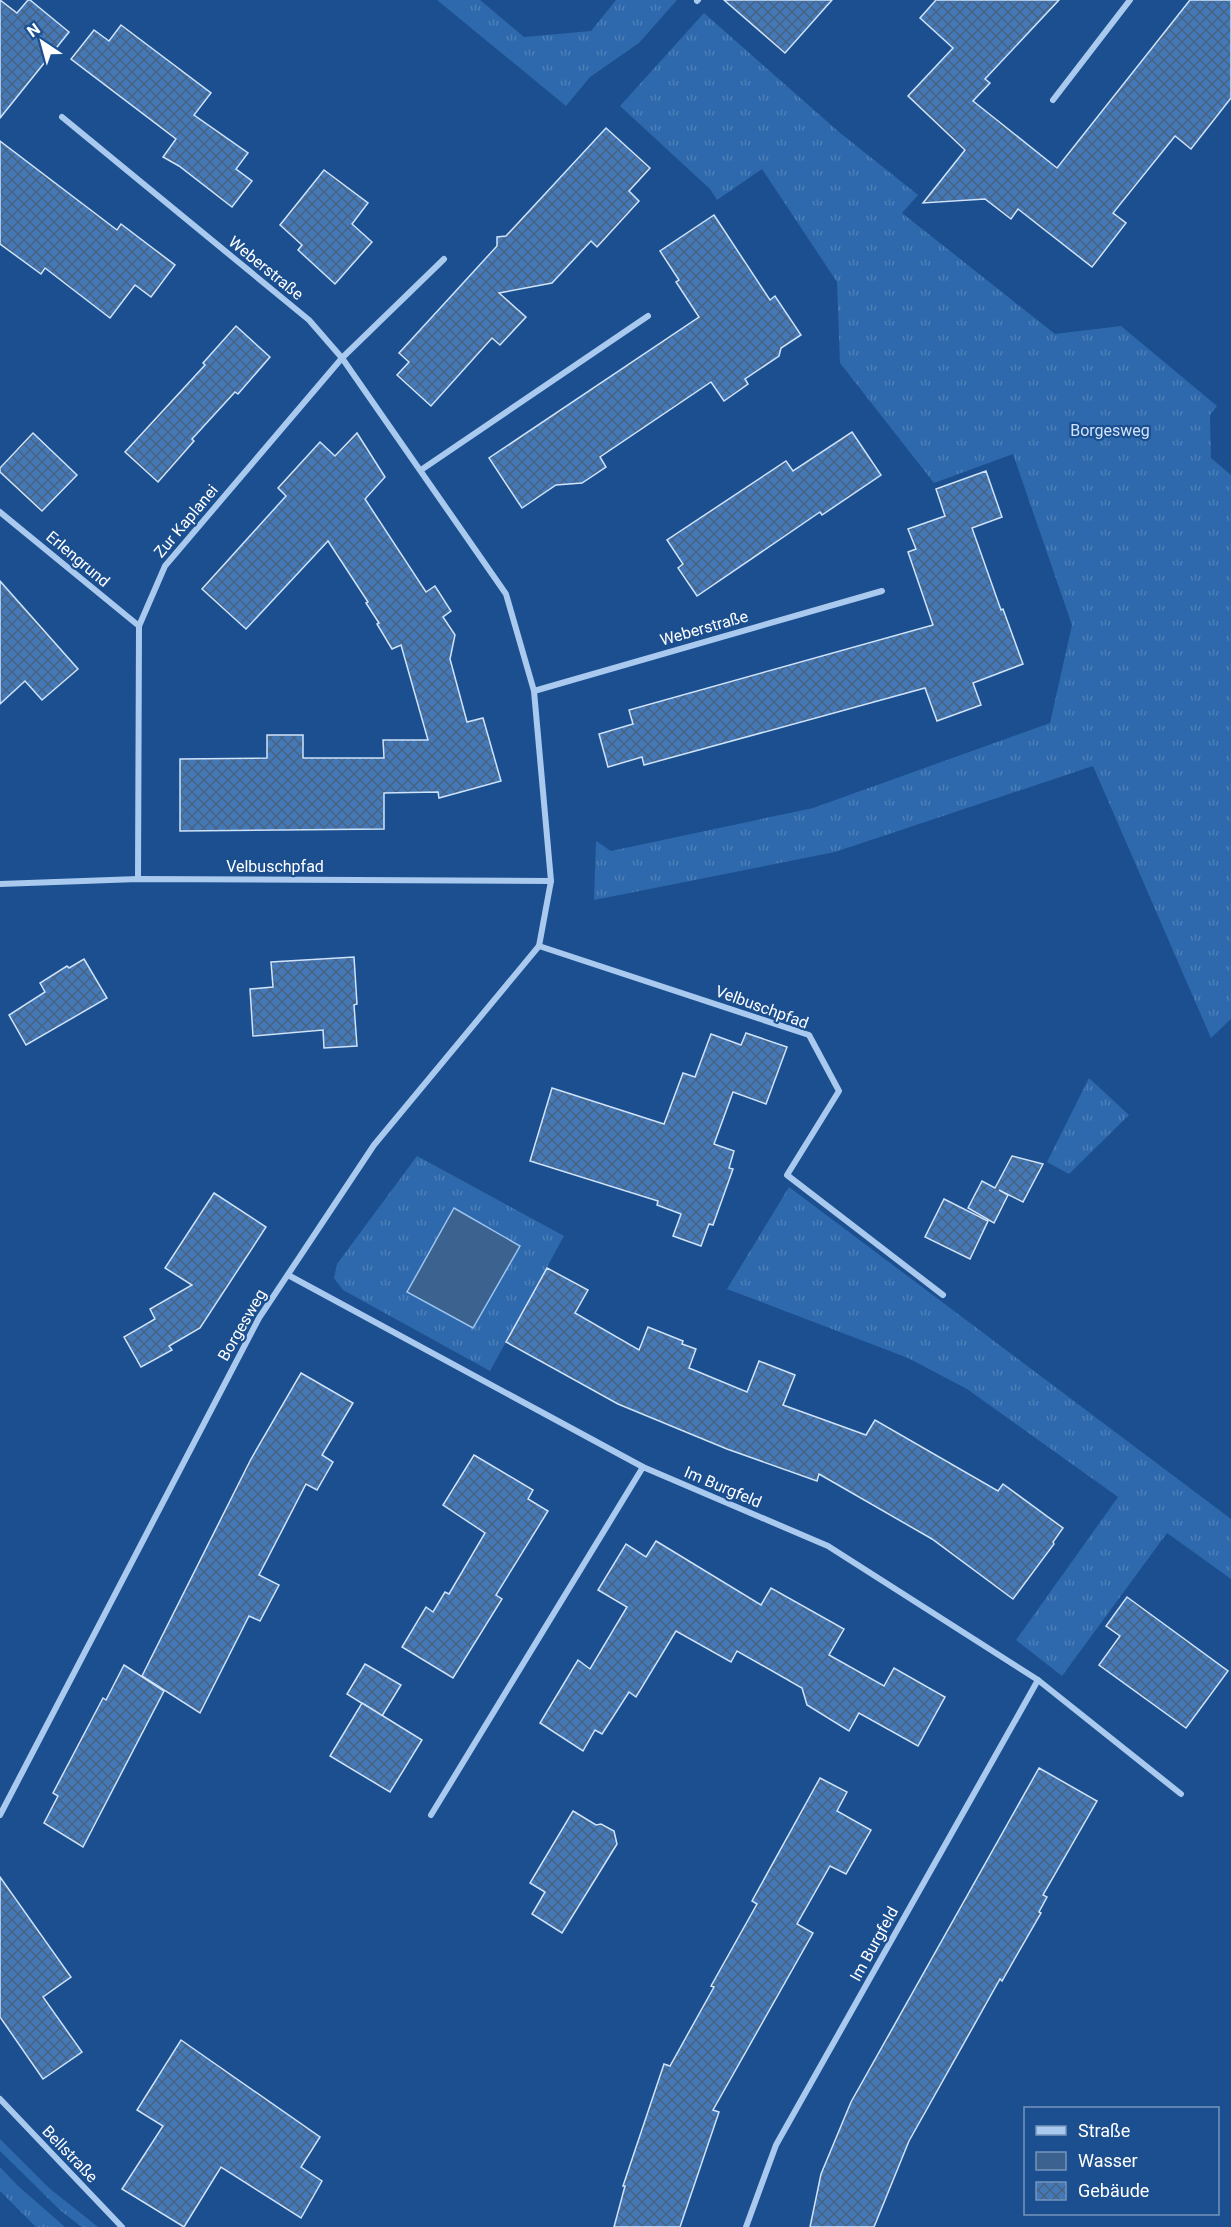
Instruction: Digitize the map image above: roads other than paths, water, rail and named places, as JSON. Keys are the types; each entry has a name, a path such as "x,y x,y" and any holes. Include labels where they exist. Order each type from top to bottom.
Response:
{"street":[{"path":"1053,100 1130,0"},
{"name":"Weberstraße","path":"62,117 309,320 342,358 506,594 534,691 551,881"},
{"name":"Zur Kaplanei","path":"138,879 138,626 165,566 342,358 444,259"},
{"path":"421,470 648,315"},
{"name":"Erlengrund","path":"0,512 138,626"},
{"name":"Weberstraße","path":"534,691 882,591"},
{"name":"Velbuschpfad","path":"0,884 138,879 551,881"},
{"name":"Borgesweg","path":"0,1815 259,1318 375,1145 538,946 551,881"},
{"name":"Velbuschpfad","path":"538,946 808,1035 838,1091 787,1175 943,1295"},
{"name":"Im Burgfeld","path":"288,1275 643,1467 828,1546 1038,1680 1181,1794"},
{"path":"431,1815 643,1467"},
{"name":"Im Burgfeld","path":"746,2227 776,2145 1038,1680"},
{"name":"Bellstraße","path":"0,2099 122,2227"}],"water":[{"path":"454,1208 520,1246 473,1328 407,1292"}]}
